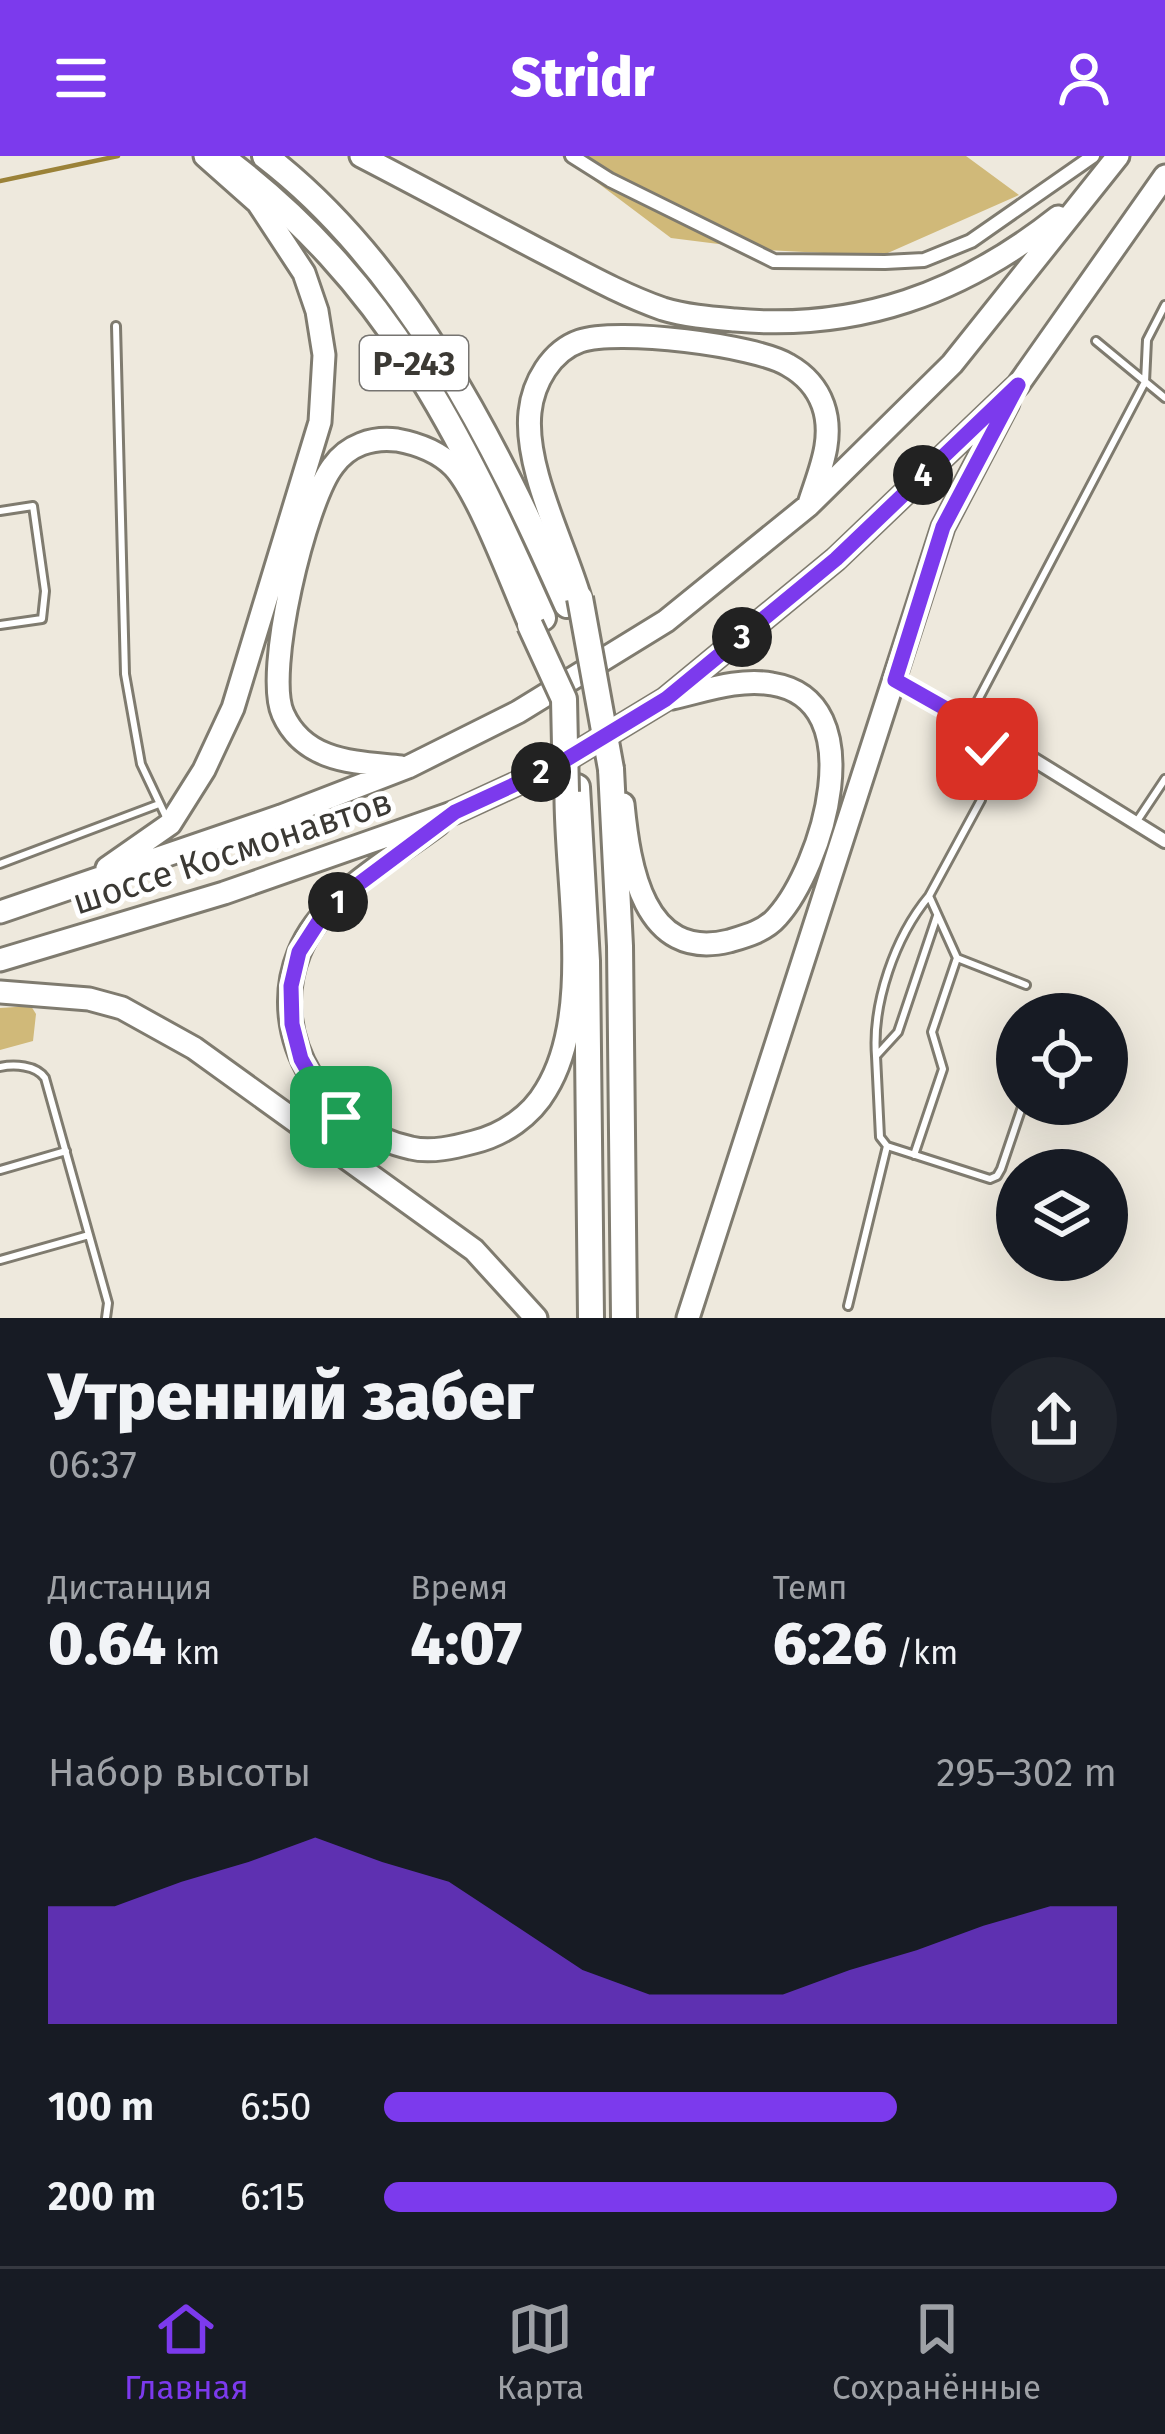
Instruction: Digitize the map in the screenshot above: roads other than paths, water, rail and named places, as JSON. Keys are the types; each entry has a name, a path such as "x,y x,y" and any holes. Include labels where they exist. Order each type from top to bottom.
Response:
{"highway":[{"name":"Р-243","path":"220,156 261,187 329,253 392,329 462,444 493,504 564,699 572,789"},
{"name":"Р-243","path":"265,156 348,237 414,318 459,386 573,602"},
{"path":"573,602 616,765 624,1318"},
{"path":"572,789 587,961 591,1318"}],"main road":[{"path":"75,889 164,814 204,770 233,708 320,422 325,377 317,311 294,255 258,203 205,156"},
{"path":"362,156 601,282 666,310 760,322 825,322 859,316 939,290 1010,251 1086,195"},
{"name":"шоссе Космонавтов","path":"0,912 408,767 518,712 666,620 808,506 952,364 1118,156"},
{"name":"шоссе Космонавтов","path":"0,960 224,893 455,812 557,765 666,699 836,559 1018,385 1165,176"},
{"path":"573,602 536,464 530,412 537,382 552,360 576,342 608,335 653,337 785,363 810,382 823,404 827,425 827,446 808,506"},
{"path":"688,1318 943,527 1018,385"},
{"path":"408,767 324,757 306,745 282,713 278,656 294,576 316,494 334,465 356,445 383,438 434,451 456,469 536,621"},
{"path":"616,765 630,863 640,896 659,926 685,939 716,944 751,935 775,921 807,869 828,798 833,758 828,730 814,707 794,691 774,684 745,682 666,699"},
{"path":"455,812 348,892 319,921 299,952 291,986 296,1042 318,1089 341,1117 376,1138 415,1150 454,1148 496,1136 524,1116 547,1090 565,1041 572,994 572,789"},
{"path":"0,992 56,994 122,1008 194,1048 474,1250 536,1318"}],"street":[{"path":"572,156 610,180 774,261 885,262 924,260 960,247 1094,156"},
{"path":"895,680 968,719 1165,841"}],"lane":[{"path":"968,719 1145,382 1148,340 1165,304"},
{"path":"0,864 164,814 141,764 125,674 116,326"},
{"path":"1096,341 1165,398"},
{"path":"0,511 33,506 44,591 42,620 0,626"},
{"path":"994,736 984,754 980,800 928,896 908,921 874,1024 880,1138 887,1146 981,1178 997,1176 1015,1125"},
{"path":"1135,823 1165,779"},
{"path":"914,1155 943,1069 932,1032 957,958 928,896"},
{"path":"877,1056 898,1032 938,915"},
{"path":"957,958 1026,986"},
{"path":"0,1067 12,1064 42,1072 108,1303 106,1318"},
{"path":"848,1306 887,1146"},
{"path":"0,1170 66,1151"},
{"path":"0,1260 89,1235"}],"waterway":[{"path":"0,181 118,156"}]}
